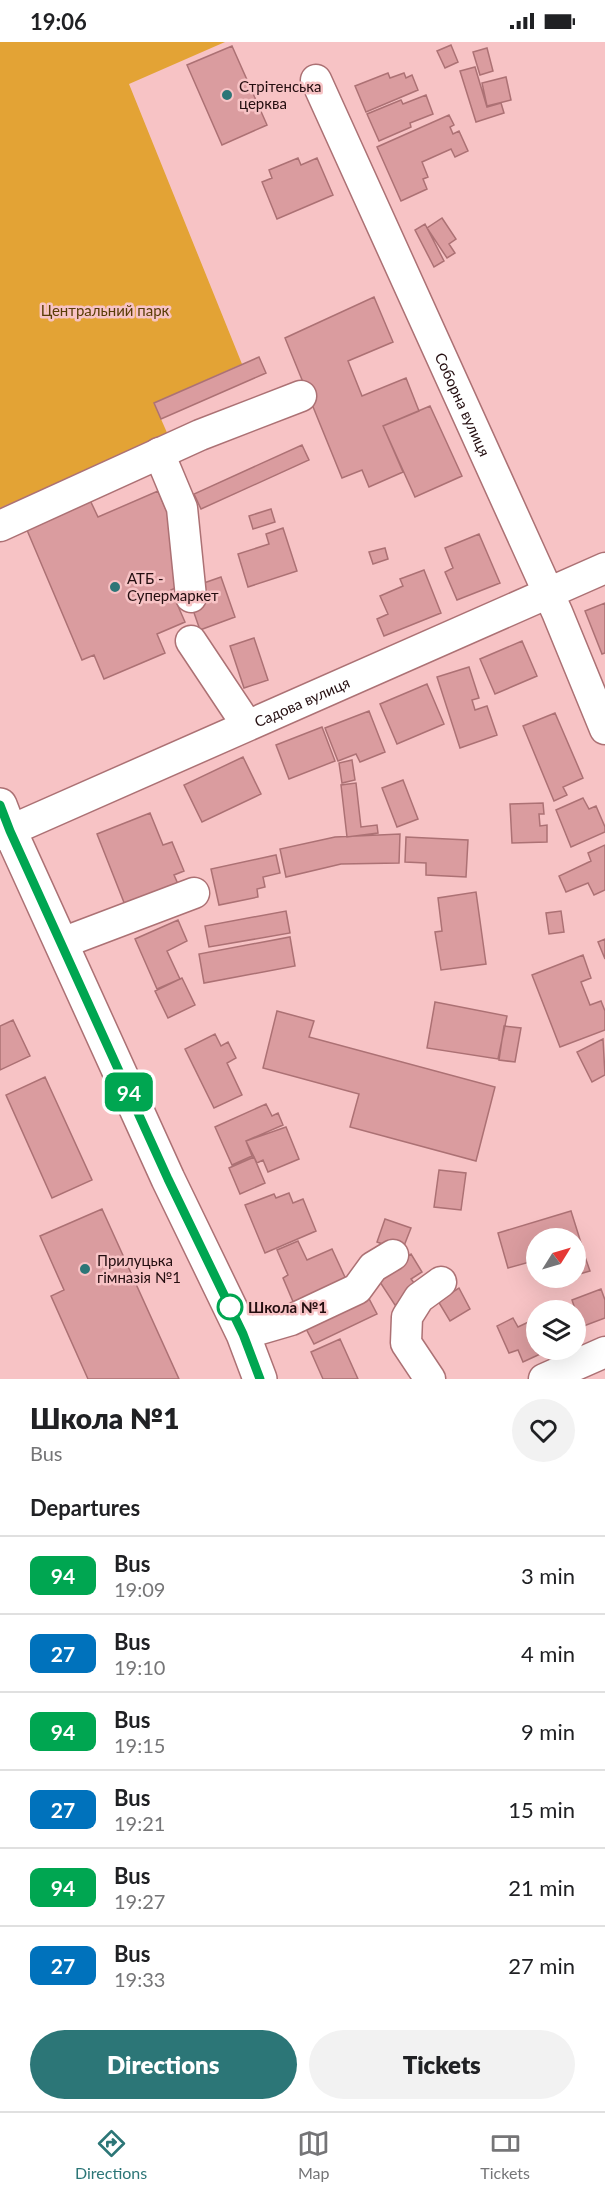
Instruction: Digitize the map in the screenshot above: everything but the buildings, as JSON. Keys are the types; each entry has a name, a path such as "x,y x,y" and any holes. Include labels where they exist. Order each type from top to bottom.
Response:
{"main road":[{"path":"3,823 62,943 168,1179 243,1334 260,1379"}],"street":[{"name":"Соборна вулиця","path":"316,80 547,592 605,729"},
{"path":"0,526 159,453 301,396"},
{"path":"159,453 182,508 191,597"},
{"name":"Садова вулиця","path":"3,823 247,725 605,568"},
{"path":"191,641 247,725"},
{"path":"62,943 194,893"},
{"path":"243,1334 291,1320 357,1289 373,1268 393,1255"},
{"path":"430,1379 406,1343 407,1317 419,1298 441,1281"},
{"path":"544,1379 605,1352"}],"green space":[{"name":"Центральний парк","path":"0,42 225,42 129,84 242,364 154,403 168,435 0,508"}],"bus line":[{"name":"94","path":"0,805 168,1179 243,1334 260,1379"}],"place":[{"name":"Стрітенська церква","path":"227,95"},
{"name":"АТБ - Супермаркет","path":"115,587"},
{"name":"Прилуцька гімназія №1","path":"85,1269"},
{"name":"Школа №1","path":"230,1307"}]}
